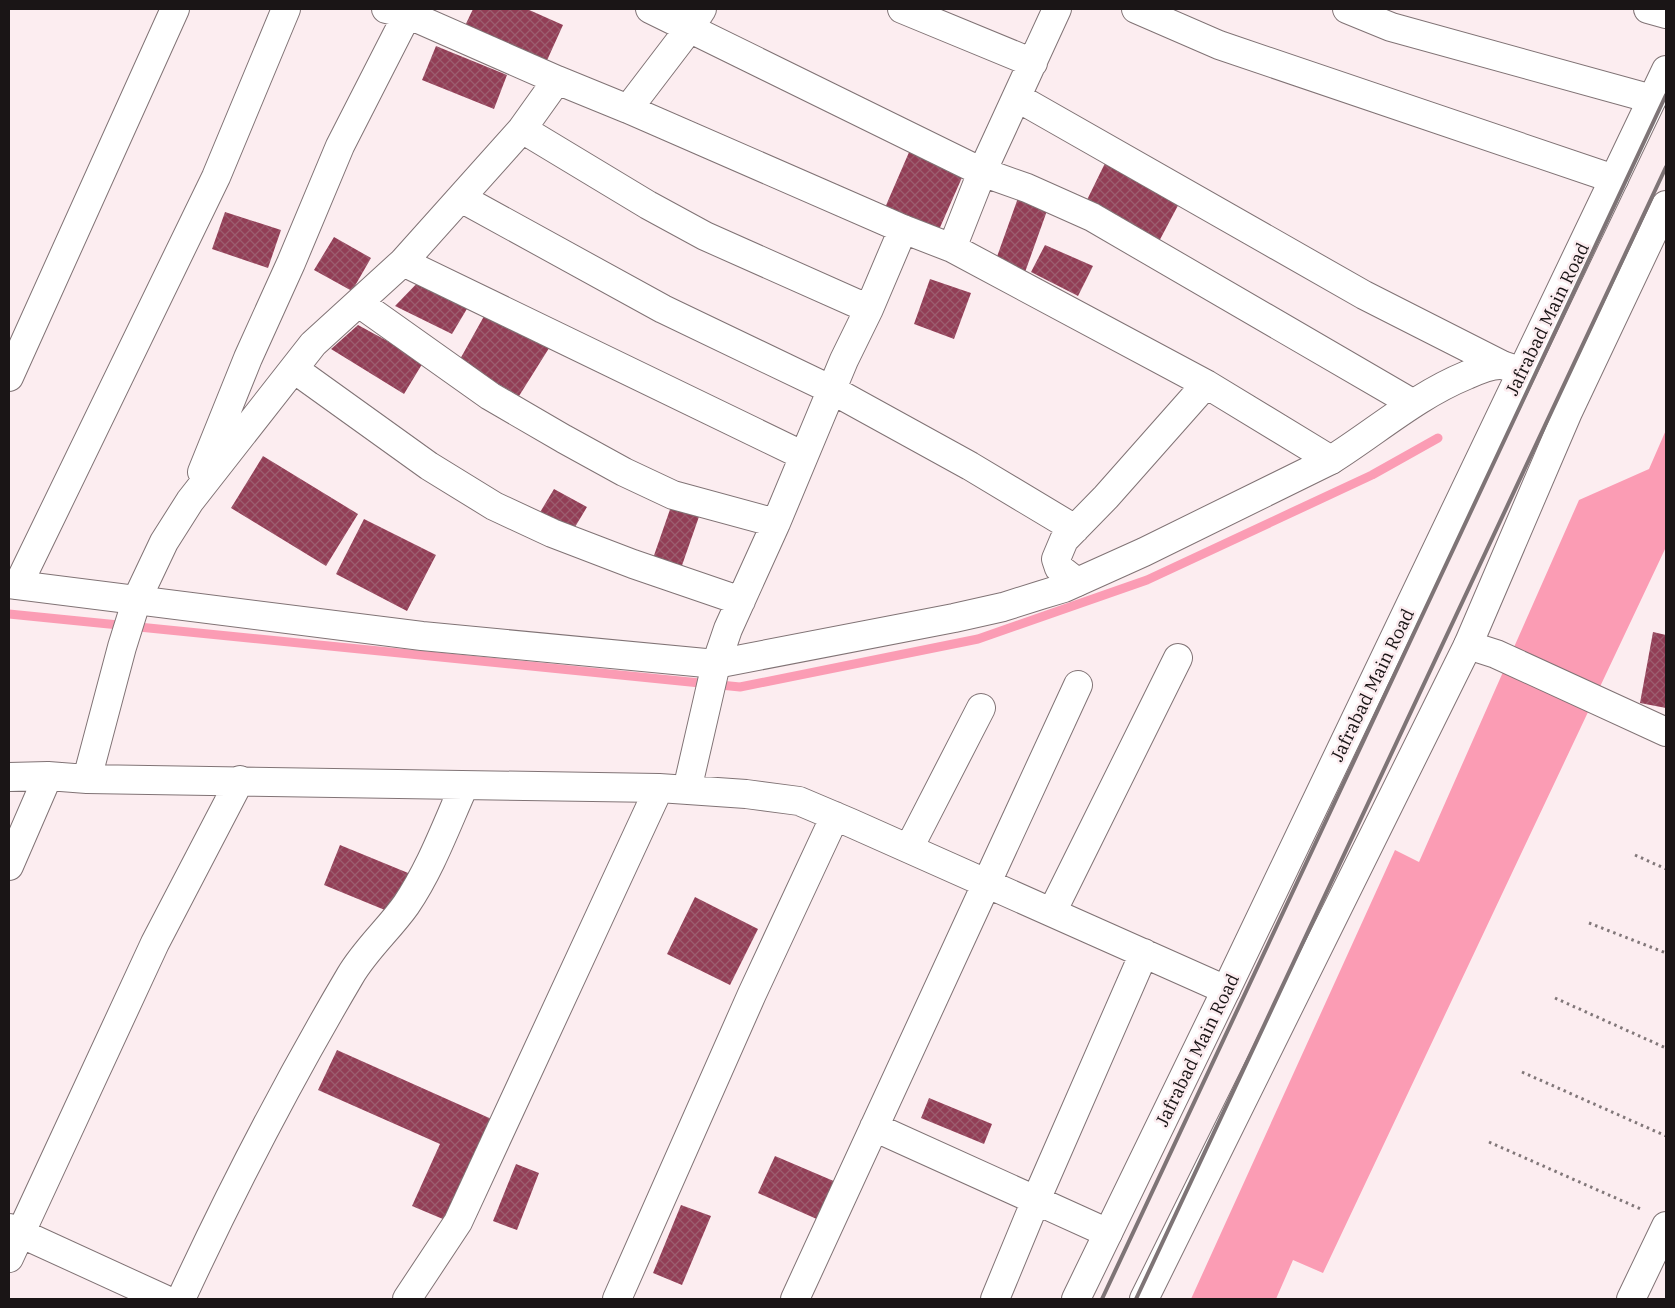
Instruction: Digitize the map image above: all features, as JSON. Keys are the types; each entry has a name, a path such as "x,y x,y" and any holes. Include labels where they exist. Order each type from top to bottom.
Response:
{"street":[{"path":"9,377 175,9"},
{"path":"286,9 216,177 14,584 135,604 422,636 713,678 1003,607 1064,588 1144,552 1331,460 1358,443 1412,403 1438,388 1475,371 1511,368"},
{"path":"650,9 695,19 982,172 1027,188 1092,217 1412,403"},
{"path":"902,9 1033,63"},
{"path":"952,248 982,172 1058,9"},
{"path":"1136,9 1219,45 1614,178"},
{"path":"1347,9 1391,27 1652,99"},
{"path":"1648,9 1666,14"},
{"path":"190,501 248,358 401,10 558,80 628,108 903,229 952,248 1206,384 1331,460"},
{"path":"628,108 695,19"},
{"name":"Jafrabad Main Road","path":"1076,1299 1226,990 1511,368 1614,178 1666,70"},
{"path":"86,779 135,604 164,542 190,501 313,344 403,262 522,129 558,80"},
{"path":"1018,98 1364,295 1511,368"},
{"path":"522,129 648,205 705,236 869,309"},
{"path":"461,198 663,309 832,390 970,466 1075,529"},
{"path":"1144,1299 1468,645 1568,412 1666,205"},
{"path":"687,790 713,678 728,629 776,523 844,360 869,309 903,229"},
{"path":"403,262 804,456"},
{"path":"359,303 490,396 624,472 673,495 776,523"},
{"path":"294,369 429,466 494,506 552,533 633,564 741,601"},
{"path":"1077,582 1059,568 1056,559 1064,540 1106,497 1206,384"},
{"path":"1468,645 1496,654 1666,732"},
{"path":"1052,912 1178,658"},
{"path":"795,1299 1078,685"},
{"path":"909,848 981,708"},
{"path":"9,777 48,776 86,779 659,788 746,794 799,801 909,848 1226,990"},
{"path":"9,866 48,776"},
{"path":"9,1258 14,1230 155,943 240,780"},
{"path":"181,1299 215,1226 288,1085 351,973 404,906 423,878 464,786"},
{"path":"407,1299 458,1222 659,788"},
{"path":"624,1297 752,994 835,816"},
{"path":"995,1299 1144,953"},
{"path":"874,1127 1108,1233"},
{"path":"1632,1299 1657,1220"},
{"path":"14,1230 164,1299"}],"path":[{"path":"1635,855 1666,869"},
{"path":"1589,923 1666,953"},
{"path":"1555,998 1666,1048"},
{"path":"1522,1072 1666,1136"},
{"path":"1489,1142 1657,1220"}],"shaded area":[{"path":"1666,430 1666,547 1323,1273 1293,1260 1276,1299 1191,1299 1395,850 1419,862 1579,500 1649,469"}],"building":[{"path":"473,9 527,9 563,25 544,67 463,30"},
{"path":"436,46 507,75 494,109 422,80"},
{"path":"910,150 964,173 938,232 884,210"},
{"path":"1108,157 1183,196 1155,249 1085,204"},
{"path":"1018,198 1048,208 1024,275 994,265"},
{"path":"225,212 281,230 268,268 212,249"},
{"path":"334,237 371,258 352,291 314,270"},
{"path":"1045,245 1093,266 1078,296 1031,272"},
{"path":"423,277 471,302 452,334 395,306"},
{"path":"930,279 971,293 954,339 914,324"},
{"path":"488,309 551,345 519,396 459,361"},
{"path":"358,325 424,361 404,394 331,349"},
{"path":"263,456 358,514 326,566 231,508"},
{"path":"554,489 587,507 572,532 539,514"},
{"path":"674,498 702,508 679,574 651,564"},
{"path":"364,519 436,555 407,611 336,574"},
{"path":"1653,632 1666,635 1666,708 1640,703"},
{"path":"340,845 413,875 397,915 324,885"},
{"path":"695,897 758,929 730,985 667,954"},
{"path":"337,1050 496,1121 450,1222 412,1206 440,1144 318,1090"},
{"path":"929,1098 992,1124 984,1144 921,1118"},
{"path":"775,1156 836,1182 819,1220 758,1193"},
{"path":"516,1164 539,1173 517,1230 493,1221"},
{"path":"681,1205 711,1216 682,1285 653,1273"}],"waterway":[{"path":"9,614 740,687 978,639 1147,580 1372,475 1438,438"}],"railway":[{"path":"1102,1299 1666,95"},
{"path":"1136,1299 1666,167"}]}
